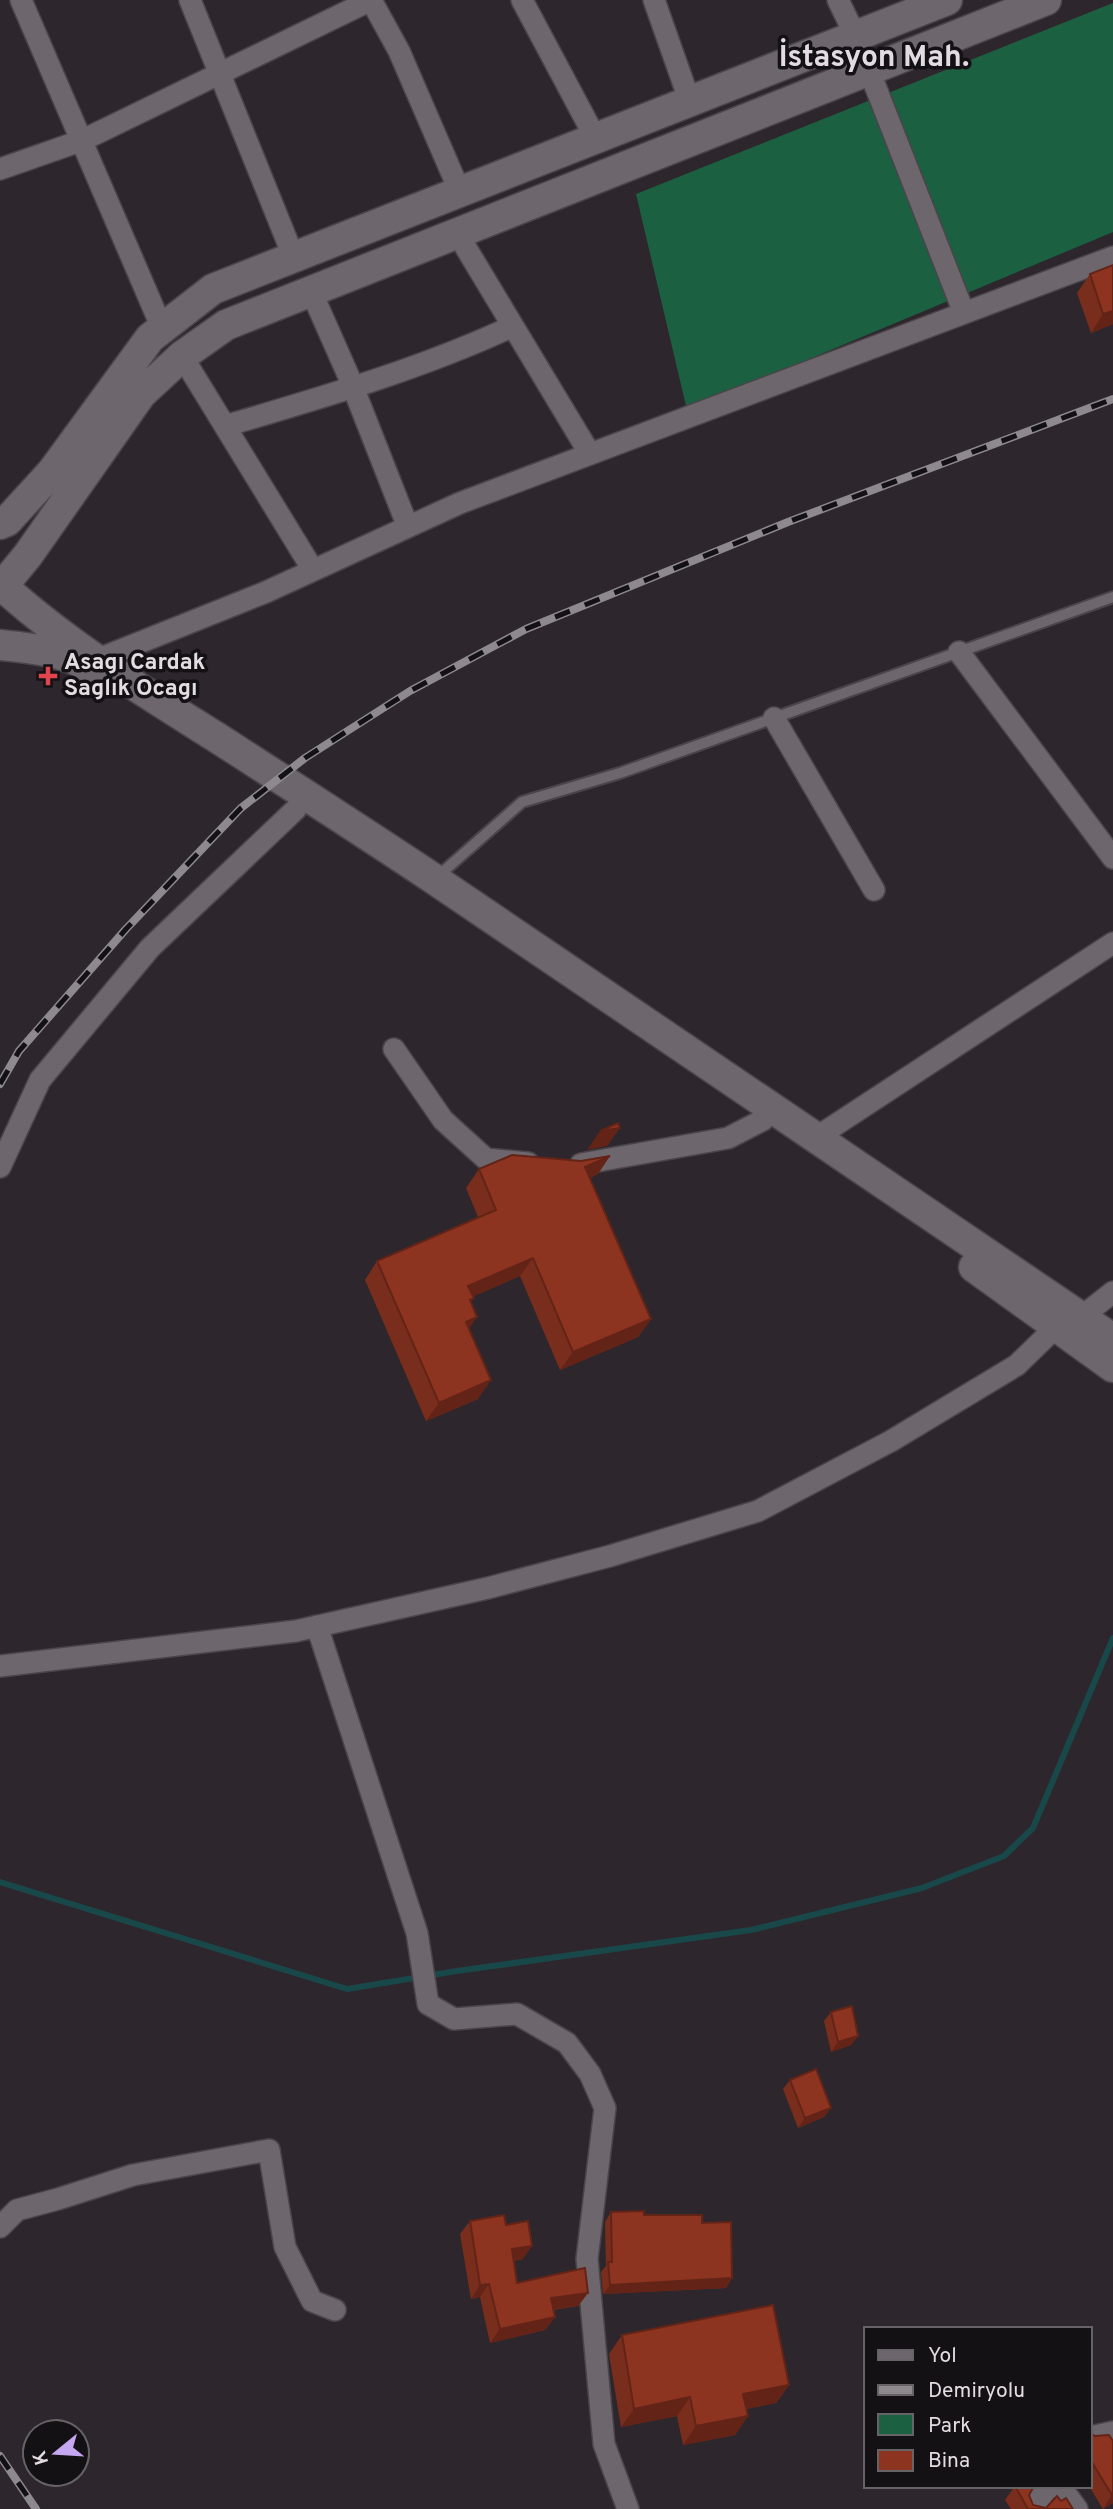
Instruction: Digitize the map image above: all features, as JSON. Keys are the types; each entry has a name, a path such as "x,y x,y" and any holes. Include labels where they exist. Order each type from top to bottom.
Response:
{"main road":[{"path":"0,524 7,521 52,472 150,338 213,289 947,0"},
{"path":"1046,0 226,324 182,356 141,394 28,555 1,587 96,660 434,879 817,1137 1070,1321 1113,1367"},
{"path":"0,645 31,648 81,662 296,809 593,1001 763,1120 1070,1321 1113,1339"}],"street":[{"path":"21,0 162,328"},
{"path":"190,0 294,258"},
{"path":"0,169 83,139 371,0 399,51 460,192"},
{"path":"522,0 596,139"},
{"path":"654,0 690,102"},
{"path":"838,0 856,37 964,313"},
{"path":"457,233 590,454"},
{"path":"96,660 266,592 460,503 1113,257"},
{"path":"311,291 408,527"},
{"path":"225,426 353,388 469,347 513,326"},
{"path":"182,356 313,570"},
{"path":"959,652 1113,858"},
{"path":"774,718 874,890"},
{"path":"0,1167 40,1080 150,948 296,809"},
{"path":"817,1137 1113,943"},
{"path":"394,1049 443,1120 486,1159 569,1166 728,1138 763,1120"},
{"path":"0,1666 296,1631 610,1556 758,1511 891,1441 1017,1365 1070,1321 1113,1292"},
{"path":"317,1626 417,1933 428,2004 454,2019 517,2014 567,2043 590,2074 604,2108 587,2259 604,2444 628,2509"},
{"path":"0,2228 17,2210 133,2175 269,2150 285,2247 312,2301 335,2310"},
{"path":"1092,2437 1113,2432"},
{"path":"1032,2509 1048,2488"},
{"path":"1061,2488 1077,2509"}],"lane":[{"path":"434,879 522,802 620,773 1113,597"}],"green space":[{"path":"1113,3 1113,232 687,410 636,194"}],"building":[{"path":"1113,265 1113,311 1103,314 1090,274"},
{"path":"618,1123 620,1128 600,1131"},
{"path":"512,1155 581,1161 610,1156 585,1167 651,1319 573,1352 533,1258 468,1286 474,1298 470,1300 477,1317 466,1322 491,1380 439,1403 377,1261 496,1210 479,1169"},
{"path":"852,2006 858,2036 838,2042 831,2012"},
{"path":"816,2069 831,2108 805,2118 790,2080"},
{"path":"644,2211 644,2215 702,2215 702,2223 731,2222 732,2278 610,2285 608,2262 612,2262 611,2212"},
{"path":"504,2215 506,2225 528,2221 532,2246 512,2249 517,2283 585,2268 588,2293 551,2298 555,2317 500,2329 489,2284 480,2285 470,2221"},
{"path":"773,2305 789,2385 743,2394 748,2416 696,2426 690,2397 634,2409 622,2335"},
{"path":"1092,2434 1109,2435 1113,2441 1112,2495 1092,2462"},
{"path":"1016,2488 1033,2488 1029,2495 1033,2505 1046,2508 1057,2496 1061,2501 1066,2498 1073,2509 1028,2509"}],"waterway":[{"path":"0,1882 347,1989 751,1930 922,1888 1004,1856 1033,1828 1113,1638"}],"railway":[{"path":"0,1084 19,1051 126,929 241,808 305,758 410,691 526,629 788,522 1113,399"},
{"path":"0,2456 36,2509"}],"place":[{"name":"Asagı Cardak Saglık Ocagı","path":"48,676"}],"district":[{"name":"İstasyon Mah.","path":"874,58"}]}
